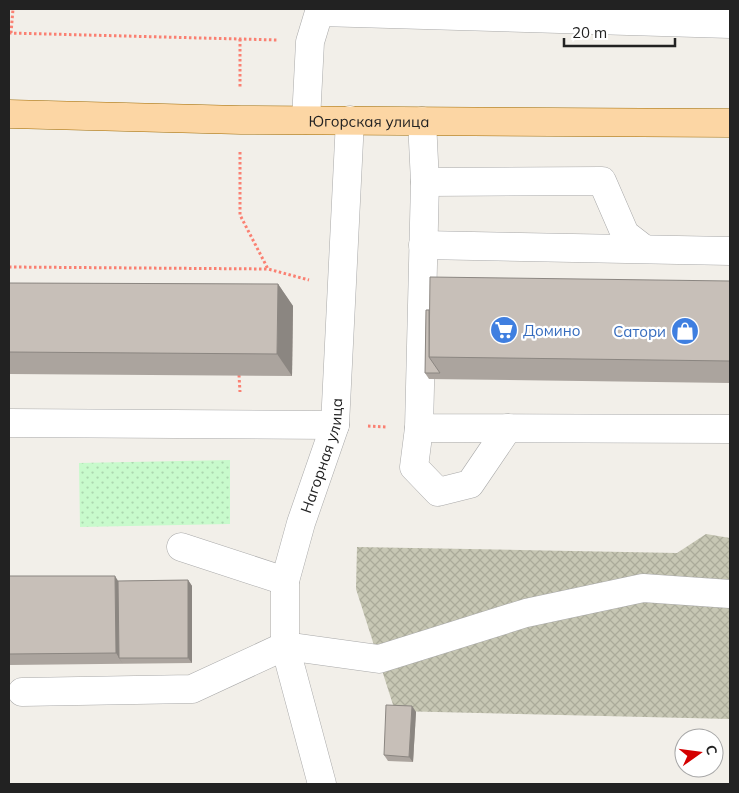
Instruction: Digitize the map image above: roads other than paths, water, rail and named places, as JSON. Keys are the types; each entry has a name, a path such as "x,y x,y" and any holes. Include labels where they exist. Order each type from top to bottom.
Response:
{"main road":[{"name":"Югорская улица","path":"9,114 241,120 730,123"}],"street":[{"path":"306,120 310,42 320,10 730,24"},
{"name":"Нагорная улица","path":"322,784 285,646 285,581 300,523 335,425 350,120"},
{"path":"422,121 425,182 418,428 414,467 438,492 470,484 508,428"},
{"path":"425,182 602,181 624,234 643,248"},
{"path":"423,244 730,251"},
{"path":"9,423 335,425"},
{"path":"418,428 730,429"},
{"path":"181,547 285,581"},
{"path":"22,692 192,689 285,646 379,659 526,613 643,588 730,594"}],"place":[{"name":"Домино","path":"504,330"},
{"name":"Сатори","path":"685,331"}]}
